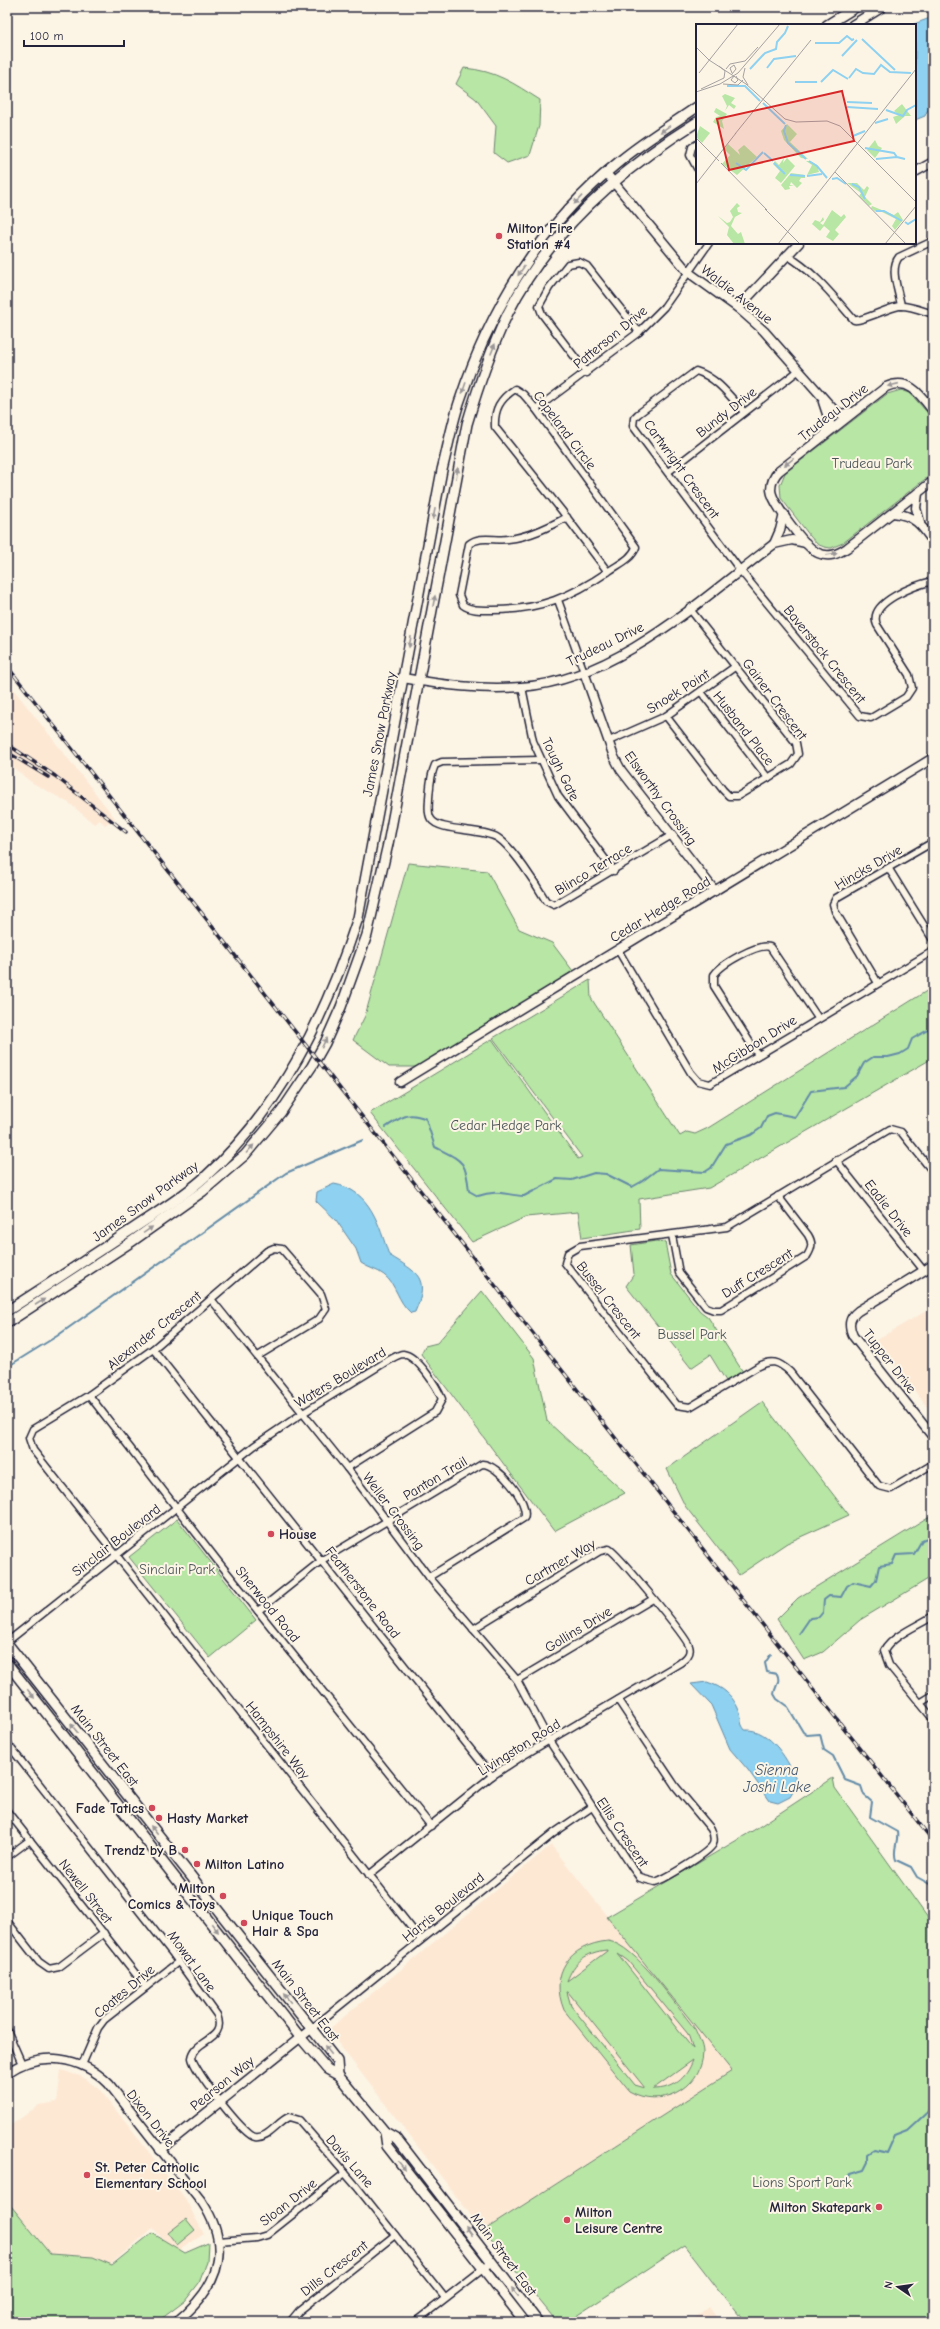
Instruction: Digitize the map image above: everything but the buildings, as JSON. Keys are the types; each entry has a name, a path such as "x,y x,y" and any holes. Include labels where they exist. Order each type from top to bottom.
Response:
{"main road":[{"path":"829,24 856,7"},
{"path":"855,24 882,7"},
{"name":"James Snow Parkway","path":"7,1311 174,1201 205,1178 260,1119 278,1092 321,1016 358,918 442,470 459,402 472,364 492,318 534,252 558,222 606,173 633,150 696,108"},
{"name":"James Snow Parkway","path":"7,1323 130,1242 203,1191 245,1155 268,1129 312,1066 341,1007 367,935 388,844 467,424 480,382 508,313 529,278 573,220 612,181 661,144 696,123"},
{"name":"Main Street East","path":"7,1642 337,2061 338,2075"},
{"name":"Main Street East","path":"7,1663 300,2037 327,2069 338,2075 385,2132 397,2139 538,2322"},
{"name":"Main Street East","path":"385,2132 387,2146 525,2322"}],"street":[{"path":"696,145 692,147 690,155 696,166"},
{"path":"916,171 933,162"},
{"name":"Waldie Avenue","path":"606,173 688,272 738,308 770,336 822,399 840,414 854,411"},
{"path":"901,306 894,268 896,261 899,257 933,241"},
{"name":"Patterson Drive","path":"536,409 639,332 664,307 708,244"},
{"path":"738,308 798,244"},
{"path":"786,255 798,262 823,284 854,320 860,321 875,313 901,306 933,314"},
{"path":"586,373 542,314 539,306 549,288 568,264 579,262 587,266 639,332"},
{"name":"Bundy Drive","path":"668,472 798,370"},
{"name":"Cartwright Crescent","path":"740,570 633,426 634,418 638,414 696,371 716,381 744,412"},
{"name":"Trudeau Drive","path":"933,411 929,402 912,387 897,384 886,387 775,475 772,485 772,496 806,543 819,554 837,554 893,513 933,481"},
{"name":"Copeland Circle","path":"566,517 530,534 508,539 480,539 468,544 459,595 460,601 466,608 480,610 512,610 558,600 583,589 629,558 634,552 634,543 536,409 523,394 514,389 504,396 498,405 494,416 495,427 566,517 608,572"},
{"name":"Waldie Avenue","path":"822,399 830,423 826,434"},
{"path":"918,493 916,508 920,522 933,542"},
{"path":"893,513 904,514 920,522"},
{"path":"774,544 782,524 784,514"},
{"name":"Trudeau Drive","path":"404,678 469,687 522,687 584,672 649,638 774,544 792,540 806,543"},
{"name":"Baverstock Crescent","path":"740,570 856,712 867,719 906,697 912,688 909,675 877,625 874,615 880,608 906,589 933,581"},
{"name":"Elsworthy Crossing","path":"558,600 609,741 622,770 715,891"},
{"name":"Gainer Crescent","path":"666,716 729,796 738,796 796,760 798,748 690,608"},
{"name":"Snoek Point","path":"609,741 666,716 736,666"},
{"name":"Tough Gate","path":"522,687 533,741 540,760 558,796 614,871"},
{"name":"Husband Place","path":"701,692 768,778"},
{"name":"Cedar Hedge Road","path":"400,1082 933,758"},
{"name":"Blinco Terrace","path":"540,760 442,762 435,765 432,772 428,810 432,820 439,825 488,833 497,837 507,845 550,904 560,904 672,835"},
{"name":"Hincks Drive","path":"878,983 834,911 833,904 836,898 889,869 933,842"},
{"path":"889,869 933,940"},
{"path":"758,1055 714,986 714,975 725,965 753,949 763,945 770,947 818,1018"},
{"name":"McGibbon Drive","path":"618,950 691,1073 698,1081 704,1084 713,1083 818,1018 933,951"},
{"name":"Bussel Crescent","path":"933,1172 902,1132 894,1129 885,1130 727,1227 580,1246 568,1252 565,1264 677,1405 690,1407 767,1361 776,1361 790,1372 879,1486 891,1489 933,1464"},
{"name":"Eadie Drive","path":"836,1160 924,1271"},
{"name":"Duff Crescent","path":"672,1235 679,1273 706,1307 714,1310 721,1310 807,1256 811,1249 812,1242 808,1235 778,1196"},
{"name":"Alexander Crescent","path":"117,1555 33,1450 29,1438 33,1429 89,1395 154,1349 267,1251 274,1248 282,1249 290,1255 321,1294 326,1309 319,1319 258,1356"},
{"name":"Tupper Drive","path":"933,1265 858,1311 849,1324 853,1336 933,1437"},
{"name":"Weller Crossing","path":"211,1299 347,1468 429,1577 516,1680 550,1742"},
{"name":"Featherstone Road","path":"154,1349 492,1776"},
{"name":"Waters Boulevard","path":"239,1457 303,1412 402,1354 409,1356 428,1376 442,1399 435,1412 347,1468"},
{"name":"Sherwood Road","path":"89,1395 258,1611 431,1826"},
{"name":"Sinclair Boulevard","path":"7,1642 239,1457"},
{"name":"Panton Trail","path":"258,1611 322,1560 482,1464 493,1466 516,1492 526,1509 526,1514 521,1521 429,1577"},
{"name":"Cartmer Way","path":"473,1629 604,1550 609,1549 616,1554 686,1641 690,1652"},
{"name":"Hampshire Way","path":"117,1555 421,1940"},
{"name":"Gollins Drive","path":"516,1680 652,1599"},
{"path":"933,1616 895,1639 887,1645 884,1651 890,1665 933,1719"},
{"name":"Livingston Road","path":"369,1875 492,1776 521,1757 550,1742 688,1658 690,1652"},
{"path":"920,1703 933,1696"},
{"name":"Ellis Crescent","path":"550,1742 592,1808 640,1878 649,1882 659,1881 704,1853 712,1844 714,1835 711,1829 676,1787 618,1700"},
{"name":"Mowat Lane","path":"7,1743 178,1962 217,2015 220,2023 217,2032 194,2051 192,2058 193,2062 221,2101"},
{"name":"Harris Boulevard","path":"311,2029 554,1833 592,1808"},
{"name":"Newell Street","path":"7,1811 146,1987"},
{"path":"7,1857 30,1840"},
{"path":"7,1921 44,1967 49,1969 59,1968 104,1933"},
{"name":"Coates Drive","path":"82,2065 100,2024 178,1962"},
{"name":"Pearson Way","path":"160,2150 311,2029"},
{"path":"7,2030 22,2064"},
{"name":"Dixon Drive","path":"7,2073 22,2064 50,2059 82,2065 94,2072 109,2084 206,2209 213,2221 218,2241 218,2263 212,2282 202,2299 181,2321"},
{"name":"Davis Lane","path":"221,2101 247,2133 254,2137 262,2136 286,2118 296,2118 345,2173 445,2298"},
{"name":"Sloan Drive","path":"218,2241 257,2238 267,2235 345,2173"},
{"name":"Dills Crescent","path":"290,2322 299,2311 395,2236"},
{"path":"415,2322 492,2262"}],"shaded area":[{"path":"7,681 115,818 105,825 100,820 94,824 69,803 31,782 7,763"},
{"path":"933,1307 933,1415 876,1340"},
{"path":"551,1845 732,2071 483,2231 328,2030"},
{"name":"St. Peter Catholic Elementary School","path":"61,2070 83,2077 100,2090 185,2198 204,2234 175,2253 153,2228 110,2265 93,2257 50,2254 7,2201 7,2128 39,2105 57,2102"},
{"path":"709,2307 720,2322 690,2322"}],"green space":[{"path":"464,68 495,75 513,83 540,100 539,126 530,155 507,163 494,153 496,126 476,99 456,84"},
{"name":"Trudeau Park","path":"901,390 910,393 933,419 933,473 843,543 831,548 817,544 781,498 780,485 785,473 887,394"},
{"path":"408,863 487,871 519,929 552,943 573,971 420,1067 389,1067 353,1040 365,1016"},
{"name":"Cedar Hedge Park","path":"590,980 591,998 680,1136 687,1132 695,1134 708,1128 933,987 933,1058 709,1188 639,1199 640,1229 582,1238 578,1212 526,1217 472,1242 370,1113 492,1039 578,1159 582,1157 493,1038"},
{"name":"Bussel Park","path":"656,1241 665,1242 671,1274 700,1311 708,1317 743,1372 726,1381 710,1355 691,1368 626,1286 634,1274 631,1245"},
{"path":"482,1291 534,1358 547,1421 625,1493 554,1531 421,1354 425,1346 437,1343"},
{"path":"762,1402 849,1515 787,1543 739,1575 685,1506 667,1469"},
{"path":"933,1515 933,1576 860,1620 823,1652 804,1660 777,1619 798,1598"},
{"name":"Sinclair Park","path":"177,1519 256,1620 210,1658 129,1557"},
{"name":"Lions Sport Park","path":"833,1778 835,1788 933,1925 933,2322 746,2322 740,2314 738,2315 684,2245 567,2322 557,2322 483,2231 732,2071 607,1917 754,1830"},
{"path":"608,1941 619,1945 630,1953 643,1964 667,1992 695,2029 703,2050 701,2066 695,2077 687,2086 677,2093 666,2097 653,2098 641,2096 629,2091 564,2010 560,1997 559,1984 561,1973 566,1963 573,1955 583,1948","holes":["607,1950 567,1981 577,1963 587,1956","617,1953 628,1961 688,2034 693,2049","567,1992 645,2088 635,2085 571,2006","693,2060 687,2073 678,2082 660,2089 653,2089"]},
{"path":"7,2201 50,2254 93,2257 112,2265 152,2233 185,2253 208,2243 207,2262 199,2283 185,2301 157,2322 7,2322"},
{"path":"186,2219 195,2230 177,2245 168,2233"}],"water":[{"path":"933,17 933,109 927,111 925,116 916,120 916,24 914,24"},
{"path":"334,1184 347,1188 365,1201 377,1221 389,1255 414,1272 418,1277 421,1283 421,1291 415,1312 411,1313 406,1308 392,1283 384,1275 361,1263 356,1249 336,1220 316,1201 317,1192"},
{"name":"Sienna Joshi Lake","path":"707,1682 723,1690 735,1702 740,1713 741,1723 745,1730 763,1734 778,1748 790,1766 798,1784 790,1797 778,1803 770,1801 748,1770 730,1749 711,1705 691,1684"}],"waterway":[{"path":"386,1127 405,1116 414,1115 426,1119 435,1147 451,1155 461,1163 466,1173 469,1191 478,1196 491,1193 524,1196 557,1179 572,1180 594,1173 606,1174 632,1187 658,1169 705,1172 711,1168 726,1144 751,1135 761,1128 767,1116 775,1113 795,1117 811,1091 844,1087 857,1076 864,1063 873,1057 888,1057 900,1054 908,1049 912,1039 933,1027"},
{"path":"7,1367 57,1336 286,1173 363,1140"},
{"path":"799,1634 810,1618 819,1617 823,1612 824,1600 829,1596 841,1597 847,1586 853,1582 871,1586 876,1580 879,1566 892,1564 896,1555 914,1554 922,1540 930,1537 933,1540"},
{"path":"771,1654 765,1663 767,1672 777,1674 778,1682 774,1694 777,1699 788,1707 803,1732 807,1735 820,1734 824,1750 833,1756 845,1780 861,1786 864,1795 872,1802 870,1817 897,1832 895,1852 896,1860 911,1867 917,1877 933,1886"},
{"path":"849,2178 850,2174 864,2170 868,2162 868,2154 874,2150 887,2153 895,2135 908,2130 933,2107"}],"railway":[{"path":"7,666 933,1841"},
{"path":"7,744 55,776 126,832"},
{"path":"7,752 48,777"}],"place":[{"name":"Milton Fire Station #4","path":"499,236"},
{"name":"House","path":"271,1534"},
{"name":"Fade Tatics","path":"152,1808"},
{"name":"Hasty Market","path":"159,1818"},
{"name":"Trendz by B","path":"185,1850"},
{"name":"Milton Latino","path":"197,1864"},
{"name":"Milton Comics & Toys","path":"223,1896"},
{"name":"Unique Touch Hair & Spa","path":"244,1923"},
{"name":"St. Peter Catholic Elementary School","path":"87,2175"},
{"name":"Milton Skatepark","path":"879,2207"},
{"name":"Milton Leisure Centre","path":"567,2220"}]}
